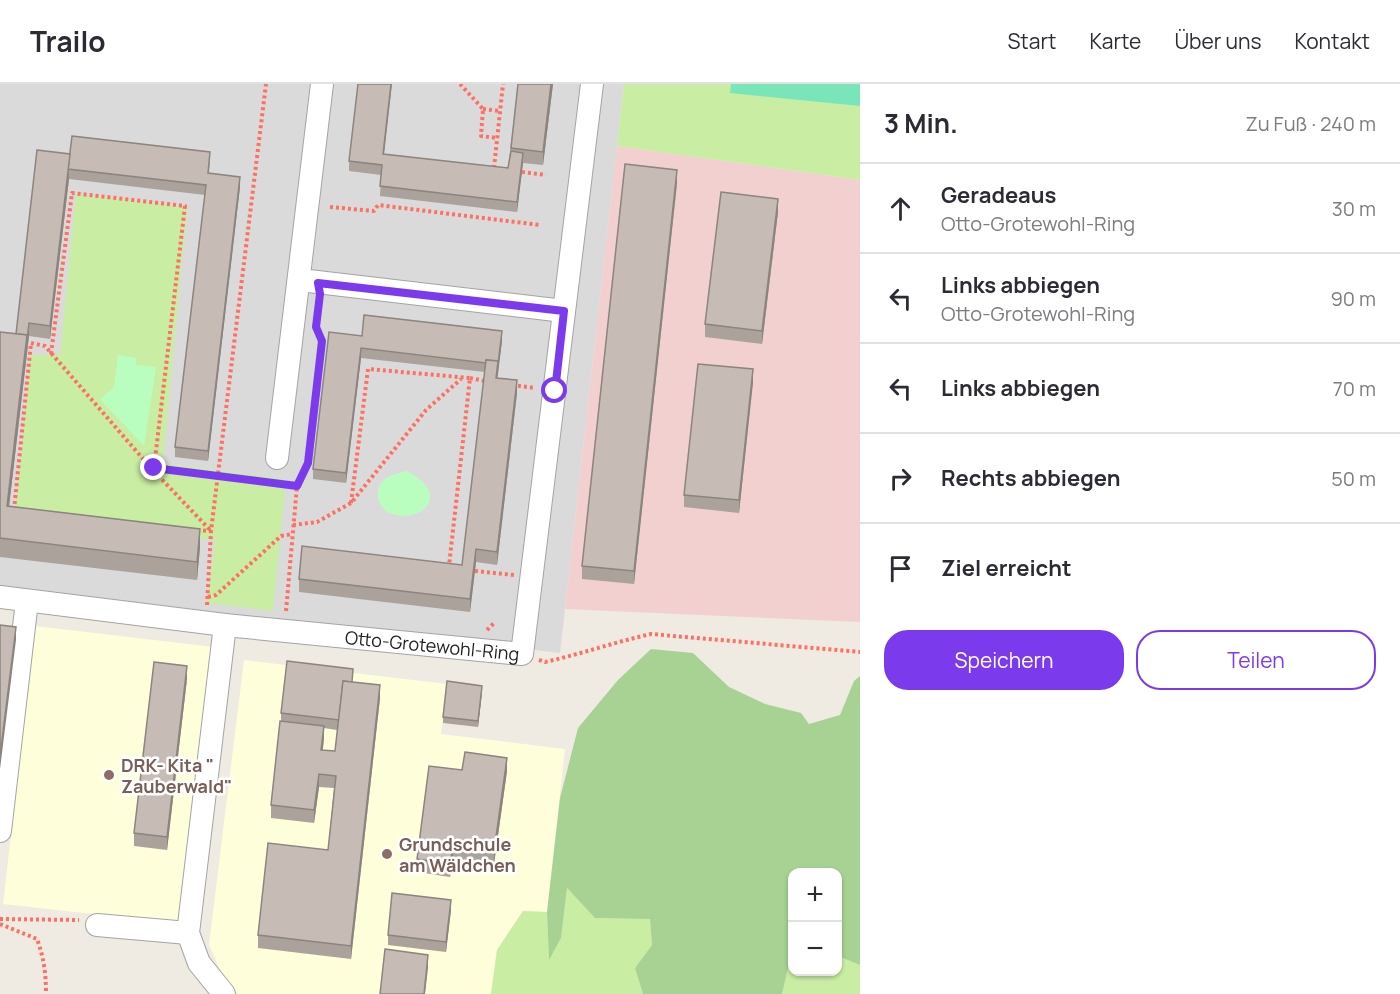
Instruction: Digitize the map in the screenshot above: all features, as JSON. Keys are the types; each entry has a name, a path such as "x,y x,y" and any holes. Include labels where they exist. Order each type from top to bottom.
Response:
{"street":[{"path":"277,458 309,281 322,84"},
{"name":"Otto-Grotewohl-Ring","path":"0,597 284,631 522,654 592,84"},
{"path":"309,281 564,311"},
{"path":"0,831 27,601"},
{"path":"215,623 188,933 199,963 224,994"},
{"path":"97,925 188,933"}],"path":[{"path":"215,623 208,597 211,531 266,84"},
{"path":"460,84 483,109 500,111"},
{"path":"501,169 493,168 504,84"},
{"path":"483,109 481,136 497,138"},
{"path":"522,172 546,175"},
{"path":"51,354 72,193 185,206 153,468"},
{"path":"328,218 331,196"},
{"path":"330,207 374,212 378,205 540,225"},
{"path":"284,631 297,486 308,463 322,341 316,327 320,294 309,281"},
{"path":"25,511 14,510 30,343 45,346 211,531"},
{"path":"351,503 368,369 485,381"},
{"path":"449,567 470,378"},
{"path":"293,525 317,522 351,503 426,410 461,379"},
{"path":"505,384 555,391"},
{"path":"153,468 297,486"},
{"path":"188,529 211,531"},
{"path":"208,597 216,595 282,536 293,534"},
{"path":"291,548 303,549"},
{"path":"438,566 456,568"},
{"path":"475,570 532,578"},
{"path":"522,654 545,662 651,634 860,652"},
{"path":"0,922 75,919 97,925"},
{"path":"0,922 37,939 43,954 46,994"}],"shaded area":[{"path":"0,84 624,84 560,653 0,586"},
{"path":"617,146 860,180 860,622 565,609"},
{"name":"DRK- Kita \" Zauberwald\"","path":"35,626 214,647 183,924 3,904"},
{"name":"Grundschule am Wäldchen","path":"244,660 447,684 441,734 565,749 547,912 523,911 497,950 491,994 238,994 226,983 209,945"}],"green space":[{"path":"624,84 860,84 860,180 617,146"},
{"path":"731,84 860,84 860,106 730,93"},
{"path":"76,194 187,207 163,463 286,479 273,611 207,603 215,540 15,515 30,355 60,354"},
{"path":"118,355 136,358 136,365 156,367 144,446 100,399 114,387"},
{"path":"407,471 427,486 430,494 429,503 423,510 404,516 385,510 379,502 378,491 385,479"},
{"path":"651,649 693,653 729,687 765,704 801,713 809,724 840,715 854,681 860,676 860,965 842,958 842,868 788,868 788,968 782,994 643,994 635,968 652,945 650,919 595,918 567,888 561,938 549,960 547,912 560,798 578,728 618,680"},
{"path":"567,888 595,918 650,919 652,945 635,968 643,994 491,994 497,950 523,911 547,912 549,959 561,938"},
{"path":"842,958 860,965 860,994 782,994 788,968 788,976 842,976"}],"building":[{"path":"358,84 391,84 383,154 508,168 511,151 523,153 517,202 380,186 382,165 349,161"},
{"path":"518,84 551,84 543,152 511,148"},
{"path":"72,136 210,152 208,173 240,177 208,451 175,447 206,185 68,169"},
{"path":"37,150 70,154 50,326 29,323 27,340 27,335 16,334"},
{"path":"625,164 677,170 634,571 582,566"},
{"path":"721,192 778,199 762,331 705,324"},
{"path":"364,315 502,331 498,364 498,361 486,360 486,363 361,348 346,473 313,469 329,332 362,336"},
{"path":"0,332 27,335 7,506 200,529 197,562 0,538"},
{"path":"486,360 498,361 496,378 517,380 497,552 476,549 470,599 299,579 302,546 462,565"},
{"path":"698,364 753,369 739,500 684,495"},
{"path":"0,625 16,627 0,756"},
{"path":"287,661 353,669 352,682 343,681 339,720 281,713"},
{"path":"154,662 187,666 167,837 134,833"},
{"path":"343,681 380,685 351,946 258,935 268,843 328,850 336,776 319,774 314,810 271,805 280,721 324,726 321,750 335,751"},
{"path":"447,681 482,686 478,721 443,717"},
{"path":"465,752 507,758 494,851 453,845 450,864 417,859 429,766 462,770"},
{"path":"392,893 451,900 446,942 388,935"},
{"path":"385,949 428,955 424,994 380,994"}],"place":[{"name":"DRK- Kita \" Zauberwald\"","path":"109,775"},
{"name":"Grundschule am Wäldchen","path":"387,854"}],"route":[{"path":"154,468 297,486 308,463 322,341 316,327 320,294 318,283 564,311 555,391"}]}
